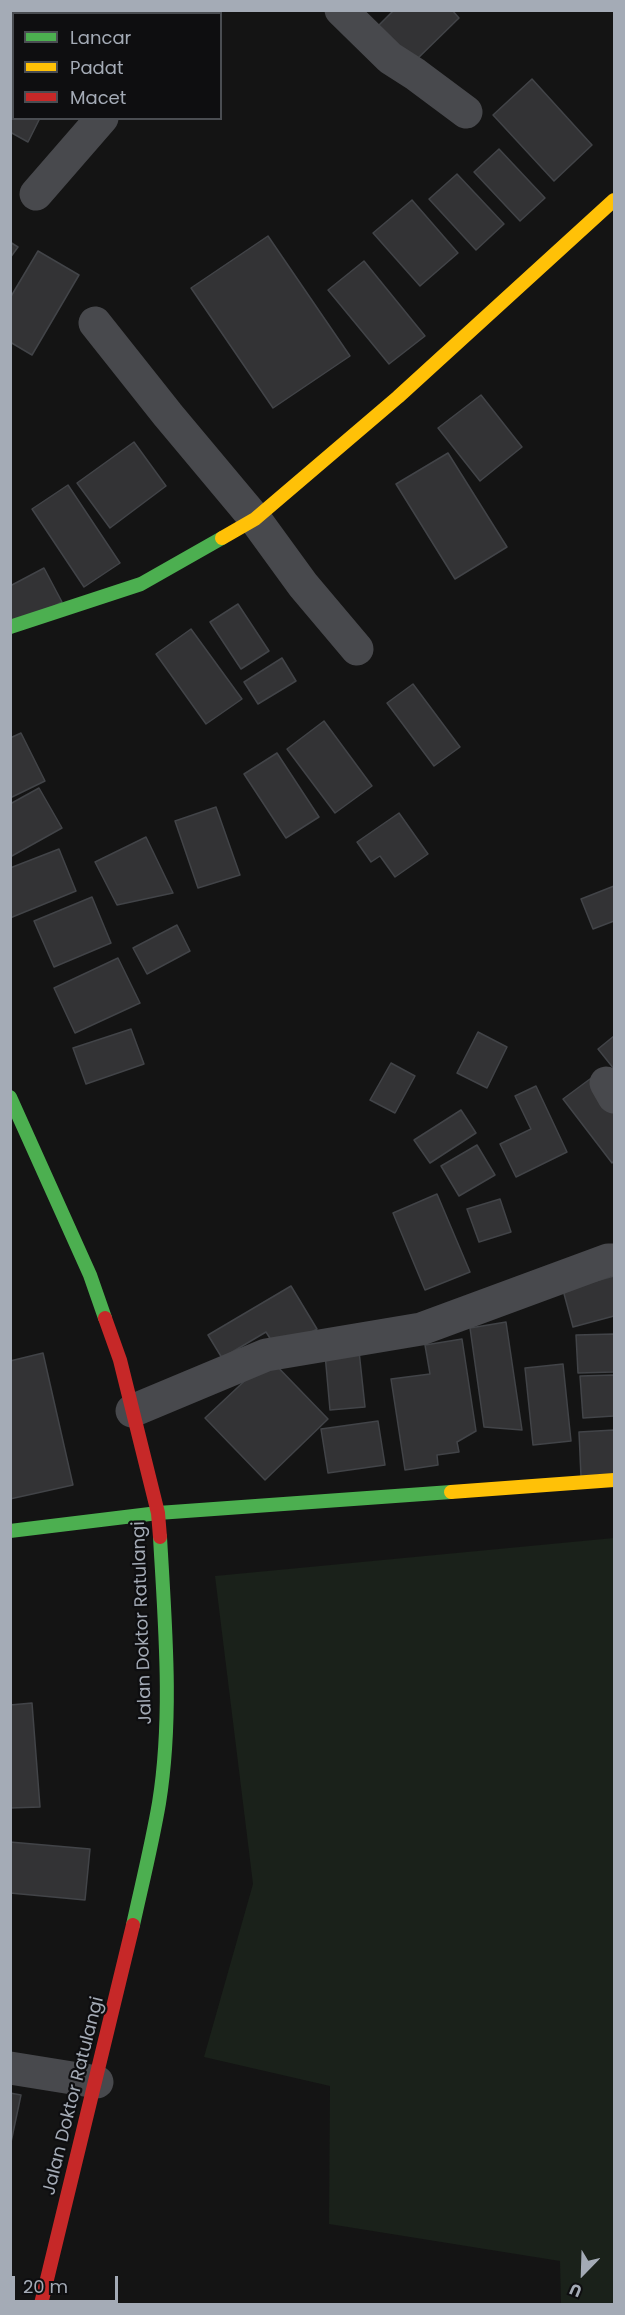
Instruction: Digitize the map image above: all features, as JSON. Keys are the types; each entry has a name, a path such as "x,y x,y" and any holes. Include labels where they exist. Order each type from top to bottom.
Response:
{"main road":[{"path":"10,627 141,584 255,519 398,398 615,200"},
{"name":"Jalan Doktor Ratulangi","path":"10,1096 90,1275 120,1360 158,1513 165,1624 166,1727 159,1802 127,1956 41,2304"},
{"path":"10,1531 158,1513 615,1480"}],"street":[{"path":"341,10 390,58 466,112"},
{"path":"36,194 100,120"},
{"path":"95,323 255,519 303,585 357,649"},
{"path":"132,1411 266,1355 421,1329 608,1260 615,1260"},
{"path":"10,2068 97,2082"}],"shaded area":[{"path":"614,1538 614,2304 561,2304 560,2261 329,2224 330,2086 204,2057 253,1884 215,1576"}],"building":[{"path":"394,10 452,10 459,18 413,63 378,26"},
{"path":"10,61 12,62 12,120 39,120 28,142 10,132"},
{"path":"532,79 592,145 554,181 493,115"},
{"path":"499,149 545,198 520,221 474,172"},
{"path":"457,174 504,224 476,250 429,199"},
{"path":"412,200 458,253 420,286 373,233"},
{"path":"268,236 350,356 273,408 191,288"},
{"path":"10,242 18,247 10,258"},
{"path":"38,251 79,275 32,355 10,342 10,298"},
{"path":"364,261 425,336 389,364 328,290"},
{"path":"481,395 522,447 480,481 438,428"},
{"path":"134,442 166,486 110,528 77,483"},
{"path":"448,453 507,547 455,579 396,484"},
{"path":"68,485 120,563 84,587 32,509"},
{"path":"44,568 62,602 10,629 10,586"},
{"path":"238,604 269,651 241,669 210,622"},
{"path":"191,629 242,699 206,724 156,654"},
{"path":"282,658 296,681 258,704 244,682"},
{"path":"413,684 460,747 434,766 387,703"},
{"path":"324,721 372,786 335,813 287,749"},
{"path":"21,733 45,781 10,798 10,738"},
{"path":"277,753 319,817 286,838 244,774"},
{"path":"39,788 62,828 10,857 10,804"},
{"path":"216,807 240,875 198,888 175,821"},
{"path":"399,813 428,854 395,877 380,856 371,862 357,842"},
{"path":"146,837 173,893 117,905 95,862"},
{"path":"59,849 76,891 10,918 10,868"},
{"path":"614,886 614,921 593,929 581,899"},
{"path":"92,897 111,943 54,967 34,921"},
{"path":"177,925 190,951 147,974 133,948"},
{"path":"118,958 140,1003 75,1033 54,988"},
{"path":"131,1029 144,1064 86,1084 73,1048"},
{"path":"478,1032 507,1047 487,1088 457,1073"},
{"path":"614,1036 614,1069 598,1049"},
{"path":"391,1063 415,1076 395,1113 370,1100"},
{"path":"594,1076 614,1103 614,1161 612,1163 563,1099"},
{"path":"536,1086 567,1152 516,1177 500,1144 531,1129 515,1096"},
{"path":"461,1110 476,1133 430,1163 414,1140"},
{"path":"477,1145 495,1175 459,1196 441,1166"},
{"path":"437,1194 470,1272 425,1290 393,1213"},
{"path":"500,1199 511,1232 479,1242 467,1209"},
{"path":"614,1276 614,1316 573,1327 563,1290"},
{"path":"291,1286 317,1329 278,1351 266,1332 222,1358 208,1335"},
{"path":"506,1322 522,1430 484,1427 470,1328"},
{"path":"614,1334 614,1372 578,1373 576,1335"},
{"path":"462,1339 476,1431 457,1442 459,1452 437,1455 438,1465 405,1470 391,1379 430,1374 425,1345"},
{"path":"359,1351 365,1407 330,1410 325,1354"},
{"path":"43,1353 73,1485 10,1499 10,1361"},
{"path":"269,1358 328,1419 265,1480 205,1418"},
{"path":"563,1364 571,1441 533,1445 525,1368"},
{"path":"614,1375 614,1416 583,1418 580,1376"},
{"path":"378,1421 385,1465 328,1473 321,1429"},
{"path":"614,1430 614,1475 581,1477 579,1432"},
{"path":"32,1703 40,1807 10,1808 10,1705"},
{"path":"10,1842 90,1849 85,1900 10,1893"},
{"path":"10,2093 21,2095 10,2147"}],"traffic: fast":[{"path":"10,627 141,584 222,538"},
{"path":"10,1097 90,1275 105,1318"},
{"path":"10,1531 158,1513 451,1492"},
{"path":"133,1925 159,1803 166,1737 167,1670 160,1537"}],"traffic: slow":[{"path":"222,538 255,519 398,397 614,200"},
{"path":"451,1492 614,1480"}],"traffic: jam":[{"path":"105,1318 120,1360 158,1513 160,1537"},
{"path":"41,2304 133,1925"}]}
